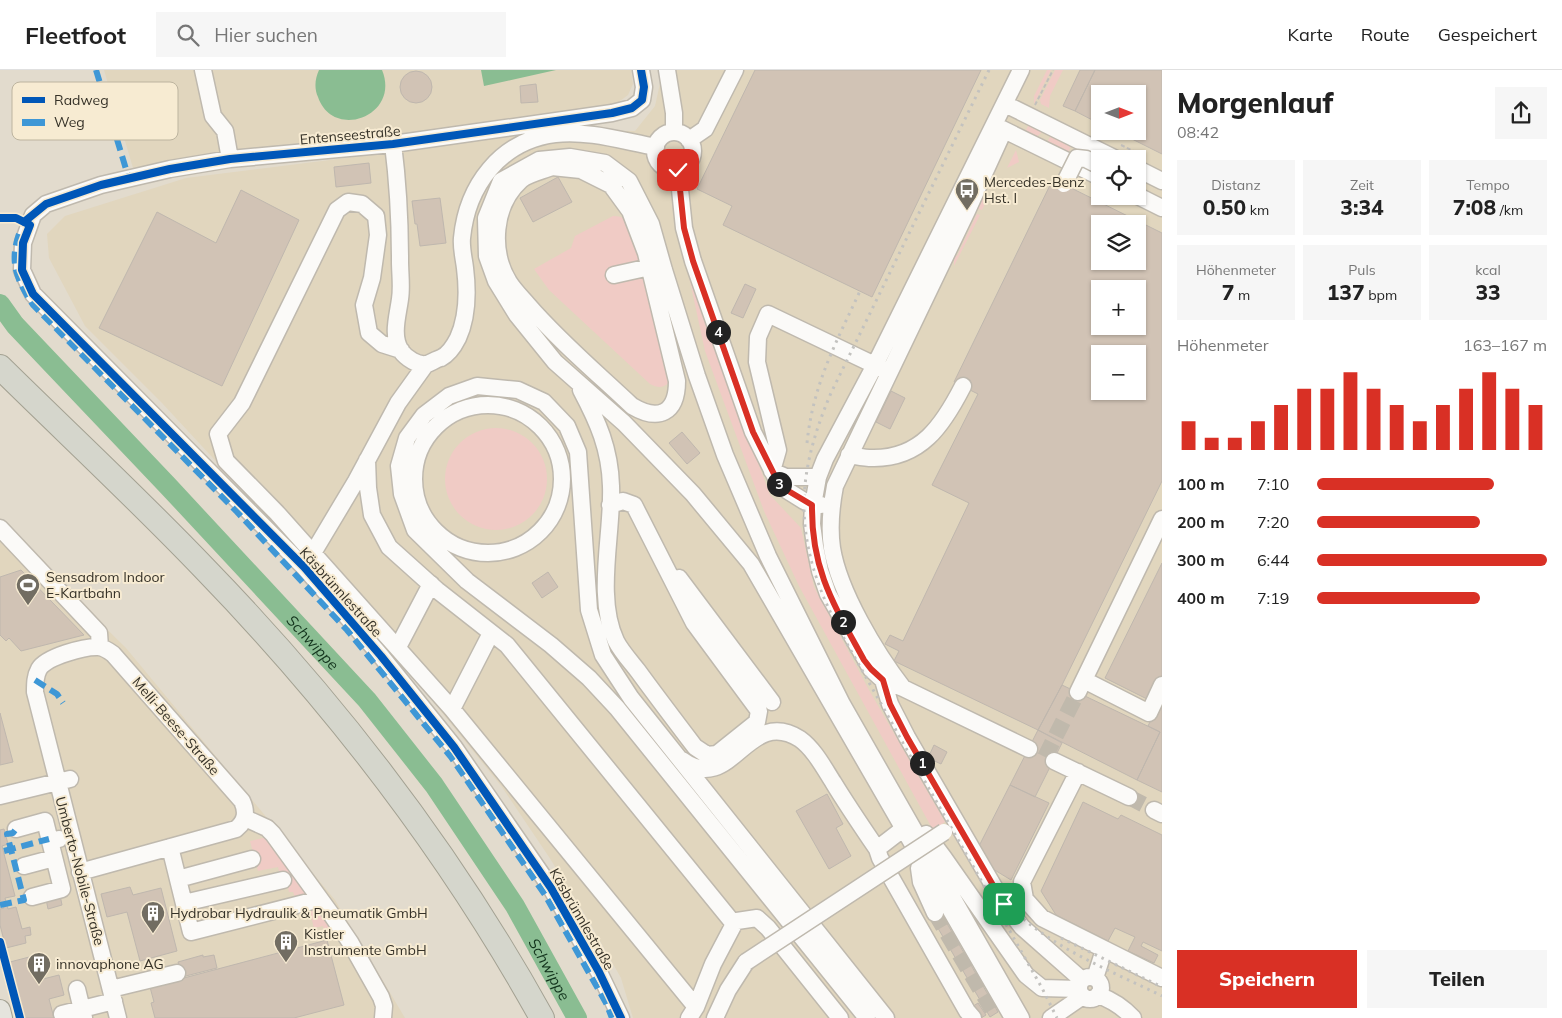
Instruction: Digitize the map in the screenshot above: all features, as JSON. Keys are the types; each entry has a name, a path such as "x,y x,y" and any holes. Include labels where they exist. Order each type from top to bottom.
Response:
{"highway":[{"path":"0,367 205,568 284,654 338,718 433,843 513,966 542,1018"},
{"path":"0,386 177,559 279,669 336,736 364,771 424,854 470,922 527,1018"}],"main road":[{"path":"0,1010 2,1018"}],"street":[{"path":"203,70 213,116 225,131 230,159"},
{"name":"Entenseestraße","path":"33,215 46,204 101,185 170,169 230,159 394,148 612,113 632,108 642,100 644,87 641,70"},
{"path":"666,70 674,113 674,132"},
{"path":"689,140 706,129 735,70"},
{"path":"1010,106 1021,70"},
{"path":"903,688 886,666 852,604 840,576 832,549 830,517 835,486 882,369 999,127 1010,106 1034,70"},
{"path":"1010,106 1098,150"},
{"path":"999,127 1091,173"},
{"path":"674,132 685,136 689,140 693,152 689,163 678,170 666,168 660,164 657,159 656,147 662,136 674,132"},
{"path":"313,553 398,403 426,364 445,356 455,344 464,325 467,301 462,240 466,213 473,195 488,170 503,156 532,139 555,134 600,137 656,147"},
{"path":"394,148 397,172 406,199 411,242 408,276 400,296 395,332 401,350"},
{"path":"1013,1018 806,656 751,564 699,501 624,423 555,362 517,315 496,281 487,256 486,218 501,181 539,160 570,157 604,163 629,181 651,224 664,270 725,455 768,556 842,704 1021,1018"},
{"path":"1064,184 1077,158 1091,162"},
{"path":"552,167 581,170 611,185 630,211 646,253 664,326 677,381 677,393 673,404 664,412 655,414 644,413 632,406 543,322 509,282 501,264 496,238 500,211 509,194 522,179 552,167"},
{"path":"678,170 684,228 693,261 753,432 780,486 812,505 831,506"},
{"path":"1146,173 1162,181"},
{"path":"1146,188 1162,195"},
{"path":"1146,200 1162,208"},
{"path":"426,364 414,362 401,350 382,344 369,334 364,305 373,269 378,235 376,216 362,204 348,202 337,210 242,403 218,434 226,461 313,553 452,708 693,1013 713,964 732,928 737,921 757,918 768,928 840,1018"},
{"name":"Käsbrünnlestraße","path":"33,215 23,244 22,270 34,294 304,567 381,656 454,747 551,888 599,972 621,1018"},
{"path":"614,275 650,267"},
{"path":"772,471 778,450 757,362 758,337 768,314 882,369"},
{"path":"664,326 698,376"},
{"path":"882,369 825,459 818,477 812,505 812,524 820,571 828,594 864,660 883,680 1029,748"},
{"path":"577,381 598,423 617,480 634,505 694,623 759,711 757,722 718,754 707,755 695,748 616,641 608,616 606,586 611,487 608,454"},
{"path":"866,1018 617,708 589,678 551,645 467,581 415,530 402,494 399,466 407,438 424,415 449,396 478,386 518,390 544,402 567,426 578,452 589,610 603,655 631,698 886,1018"},
{"path":"849,455 872,458 899,455 929,438 946,418 963,386"},
{"path":"557,508 562,483 560,458 548,435 531,418 508,407 483,404 458,410 437,424 422,444 414,467 414,491 422,514 436,533 456,547 479,553 503,552 526,544 544,528 557,508 581,479"},
{"path":"367,460 368,488 372,515 389,547 431,584 507,645 732,928"},
{"path":"772,471 786,477 818,477"},
{"path":"610,505 623,501 634,505"},
{"path":"1162,519 1155,551 1081,686 1148,713 1162,685"},
{"path":"0,528 99,633 100,647 92,647 53,658 44,663 38,670 35,680 35,692 63,781"},
{"path":"649,536 772,702"},
{"path":"398,647 431,584"},
{"path":"477,622 732,928"},
{"path":"452,708 489,637"},
{"name":"Melli-Beese-Straße","path":"100,647 113,654 242,801 245,808 245,818"},
{"path":"806,656 843,742 899,832 1005,1018"},
{"path":"883,680 890,704 950,828 1010,912 1022,927 1087,988 1117,1005 1133,1018"},
{"path":"842,704 919,825 1026,975 1042,988 1087,988"},
{"path":"680,759 691,767 716,768 728,762 765,732 782,731 801,740 814,754 877,849 880,858 970,1014"},
{"path":"1054,761 1129,797"},
{"path":"1078,772 1022,882 1026,900 1042,918 1162,978"},
{"name":"Umberto-Nobile-Straße","path":"0,796 63,781 71,836 118,1018"},
{"path":"80,872 236,829 245,818 268,828 350,942 381,997 384,1006 383,1018"},
{"path":"16,828 45,821 62,889 32,897"},
{"path":"715,1018 728,990 746,962 950,828"},
{"path":"877,849 899,832"},
{"path":"50,841 71,836"},
{"path":"170,847 191,932 320,899"},
{"path":"24,866 54,858"},
{"path":"178,878 252,859"},
{"path":"918,868 921,882 935,913"},
{"path":"184,903 283,880"},
{"path":"1051,1018 1087,988 1104,950"},
{"path":"62,1014 83,1014 112,995 177,973"},
{"path":"77,989 83,1014"}],"path":[{"path":"1030,116 1053,70"}],"shaded area":[{"path":"104,70 631,70 633,84 628,95 616,104 595,108 421,135 133,168 125,140 178,140 178,82 108,82"},
{"path":"319,70 382,70 385,86 382,100 374,110 363,117 350,120 337,118 326,110 318,97 316,84"},
{"path":"481,70 556,70 484,86"},
{"path":"659,70 1162,70 1162,1018 633,1018 621,978 587,918 502,787 397,657 162,403 85,326 49,258 47,234 65,216 186,178 394,152 540,130 635,131 655,106 661,79"},
{"path":"1047,70 1051,70 1034,104 1034,96"},
{"path":"1055,70 1063,70 1050,96 1049,108 1041,104 1040,100"},
{"path":"1029,124 1041,130 1041,133 1035,138 1024,134"},
{"path":"1053,136 1071,146 1066,157 1046,144 1050,137"},
{"path":"1016,150 1019,162 1007,168"},
{"path":"986,189 988,198 982,210 977,208"},
{"path":"977,214 980,215 954,266 954,255 957,256"},
{"path":"613,216 625,219 634,229 669,383 662,387 650,384 549,290 534,269 571,248 575,236"},
{"path":"689,277 770,495 801,528 814,587 869,690 945,822 933,830 799,586 764,511 705,351"},
{"path":"496,428 515,432 532,443 543,460 547,479 543,498 532,515 515,526 496,530 477,526 460,515 449,498 445,479 449,460 460,443 477,432"},
{"path":"0,524 126,648 335,900 405,1018 24,1018 0,930"},
{"path":"272,836 309,896 296,900 293,892 289,892 285,874 280,875 278,867 258,871 250,841"},
{"path":"321,905 339,933 325,936 323,926 314,928 309,908"}],"building":[{"path":"755,70 981,70 872,297 723,225 732,206 697,189"},
{"path":"1080,70 1095,70 1075,111 1063,106"},
{"path":"1095,70 1162,70 1162,154 1134,140 1146,140 1146,85 1091,85 1091,119 1075,111"},
{"path":"416,71 427,76 432,87 427,98 416,103 405,98 400,87 405,76"},
{"path":"536,84 538,102 521,103 520,86"},
{"path":"369,163 371,183 336,187 334,167"},
{"path":"558,177 572,202 533,222 520,198"},
{"path":"1053,179 1091,198 1091,205 1105,205 1126,215 1091,215 1091,270 1146,270 1146,225 1162,233 1162,481 1038,730 894,661 899,651 885,644 890,635 903,641 969,503 932,485 978,394 954,382"},
{"path":"241,190 299,220 222,386 99,328 157,212 216,243"},
{"path":"440,198 446,243 420,246 412,201"},
{"path":"745,284 756,289 743,318 731,313"},
{"path":"891,391 905,398 890,429 876,422"},
{"path":"682,432 700,453 687,464 669,443"},
{"path":"1162,563 1162,675 1149,700 1105,678"},
{"name":"Sensadrom Indoor E-Kartbahn","path":"21,570 84,635 21,651 9,638 6,641 0,635 0,577"},
{"path":"548,572 558,587 542,598 532,583"},
{"path":"1062,685 1160,732 1137,780 1038,730"},
{"path":"1162,697 1162,792 1137,780 1160,732 1148,726"},
{"path":"0,713 13,762 0,765"},
{"path":"1038,730 1062,743 1035,797 1010,785"},
{"path":"934,745 947,752 941,764 928,758"},
{"path":"1010,785 1049,803 1011,880 993,869 978,848"},
{"path":"827,794 843,824 836,828 851,856 829,869 796,811"},
{"path":"1083,802 1118,819 1121,815 1162,835 1162,951 1143,942 1141,946 1158,955 1154,963 1128,951 1135,937 1115,928 1108,941 1056,915 1041,891"},
{"path":"4,829 8,844 2,846 15,896 5,898 8,909 16,907 22,929 30,927 31,935 25,936 26,943 6,948 0,925 0,909 4,908 0,900 0,830"},
{"name":"Hydrobar Hydraulik & Pneumatik GmbH","path":"130,887 133,895 161,888 177,951 140,961 127,912 107,917 101,894"},
{"path":"60,895 62,905 48,909 46,899"},
{"path":"941,913 998,1012 990,1017 932,918"},
{"name":"Kistler Instrumente GmbH","path":"327,940 344,1005 294,1018 155,1018 151,1003 154,1002 150,987"},
{"name":"innovaphone AG","path":"37,955 43,979 59,975 64,995 49,999 54,1018 25,1018 10,962"},
{"path":"203,955 203,957 214,955 217,968 182,977 178,962"},
{"path":"978,1003 986,1015 981,1018 972,1007"}],"waterway":[{"name":"Schwippe","path":"0,304 15,325 367,700 434,785 515,906 577,1018"}],"tunnel":[{"path":"1045,757 1078,692"},
{"path":"1129,797 1154,810"},
{"path":"935,913 993,1011"}],"railway":[{"path":"989,70 831,393 810,454 805,482 804,510 806,537 813,566 837,626 1042,988 1057,1018"},
{"path":"807,443 814,402 820,383 834,346 860,291"},
{"path":"992,887 1028,923 1048,937 1092,963 1162,996"},
{"path":"1061,938 1162,987"}],"marked path":[{"path":"96,70 100,82"},
{"path":"117,140 129,179"},
{"path":"19,234 15,254 16,271 33,305 237,512 347,630 451,757 545,895 606,1003 612,1018"},
{"path":"35,680 57,694 63,703"},
{"path":"0,905 24,900 7,834 13,833 16,829"},
{"path":"4,851 49,839"}],"cycle path":[{"path":"24,222 46,204 101,185 170,169 230,159 393,144 612,113 632,108 642,100 644,87 641,70"},
{"path":"0,218 16,218 30,225 23,243 22,270 33,294 304,567 381,656 454,747 551,888 599,972 621,1018"},
{"path":"0,942 20,1018"}],"place":[{"name":"Mercedes-Benz Hst. I","path":"967,211"},
{"name":"Sensadrom Indoor E-Kartbahn","path":"28,606"},
{"name":"Hydrobar Hydraulik & Pneumatik GmbH","path":"153,934"},
{"name":"Kistler Instrumente GmbH","path":"286,963"},
{"name":"innovaphone AG","path":"39,985"}],"route":[{"path":"678,170 684,228 693,261 753,432 780,486 812,505 815,546 820,571 828,594 864,660 883,680 890,704 907,737 1004,904"}]}
